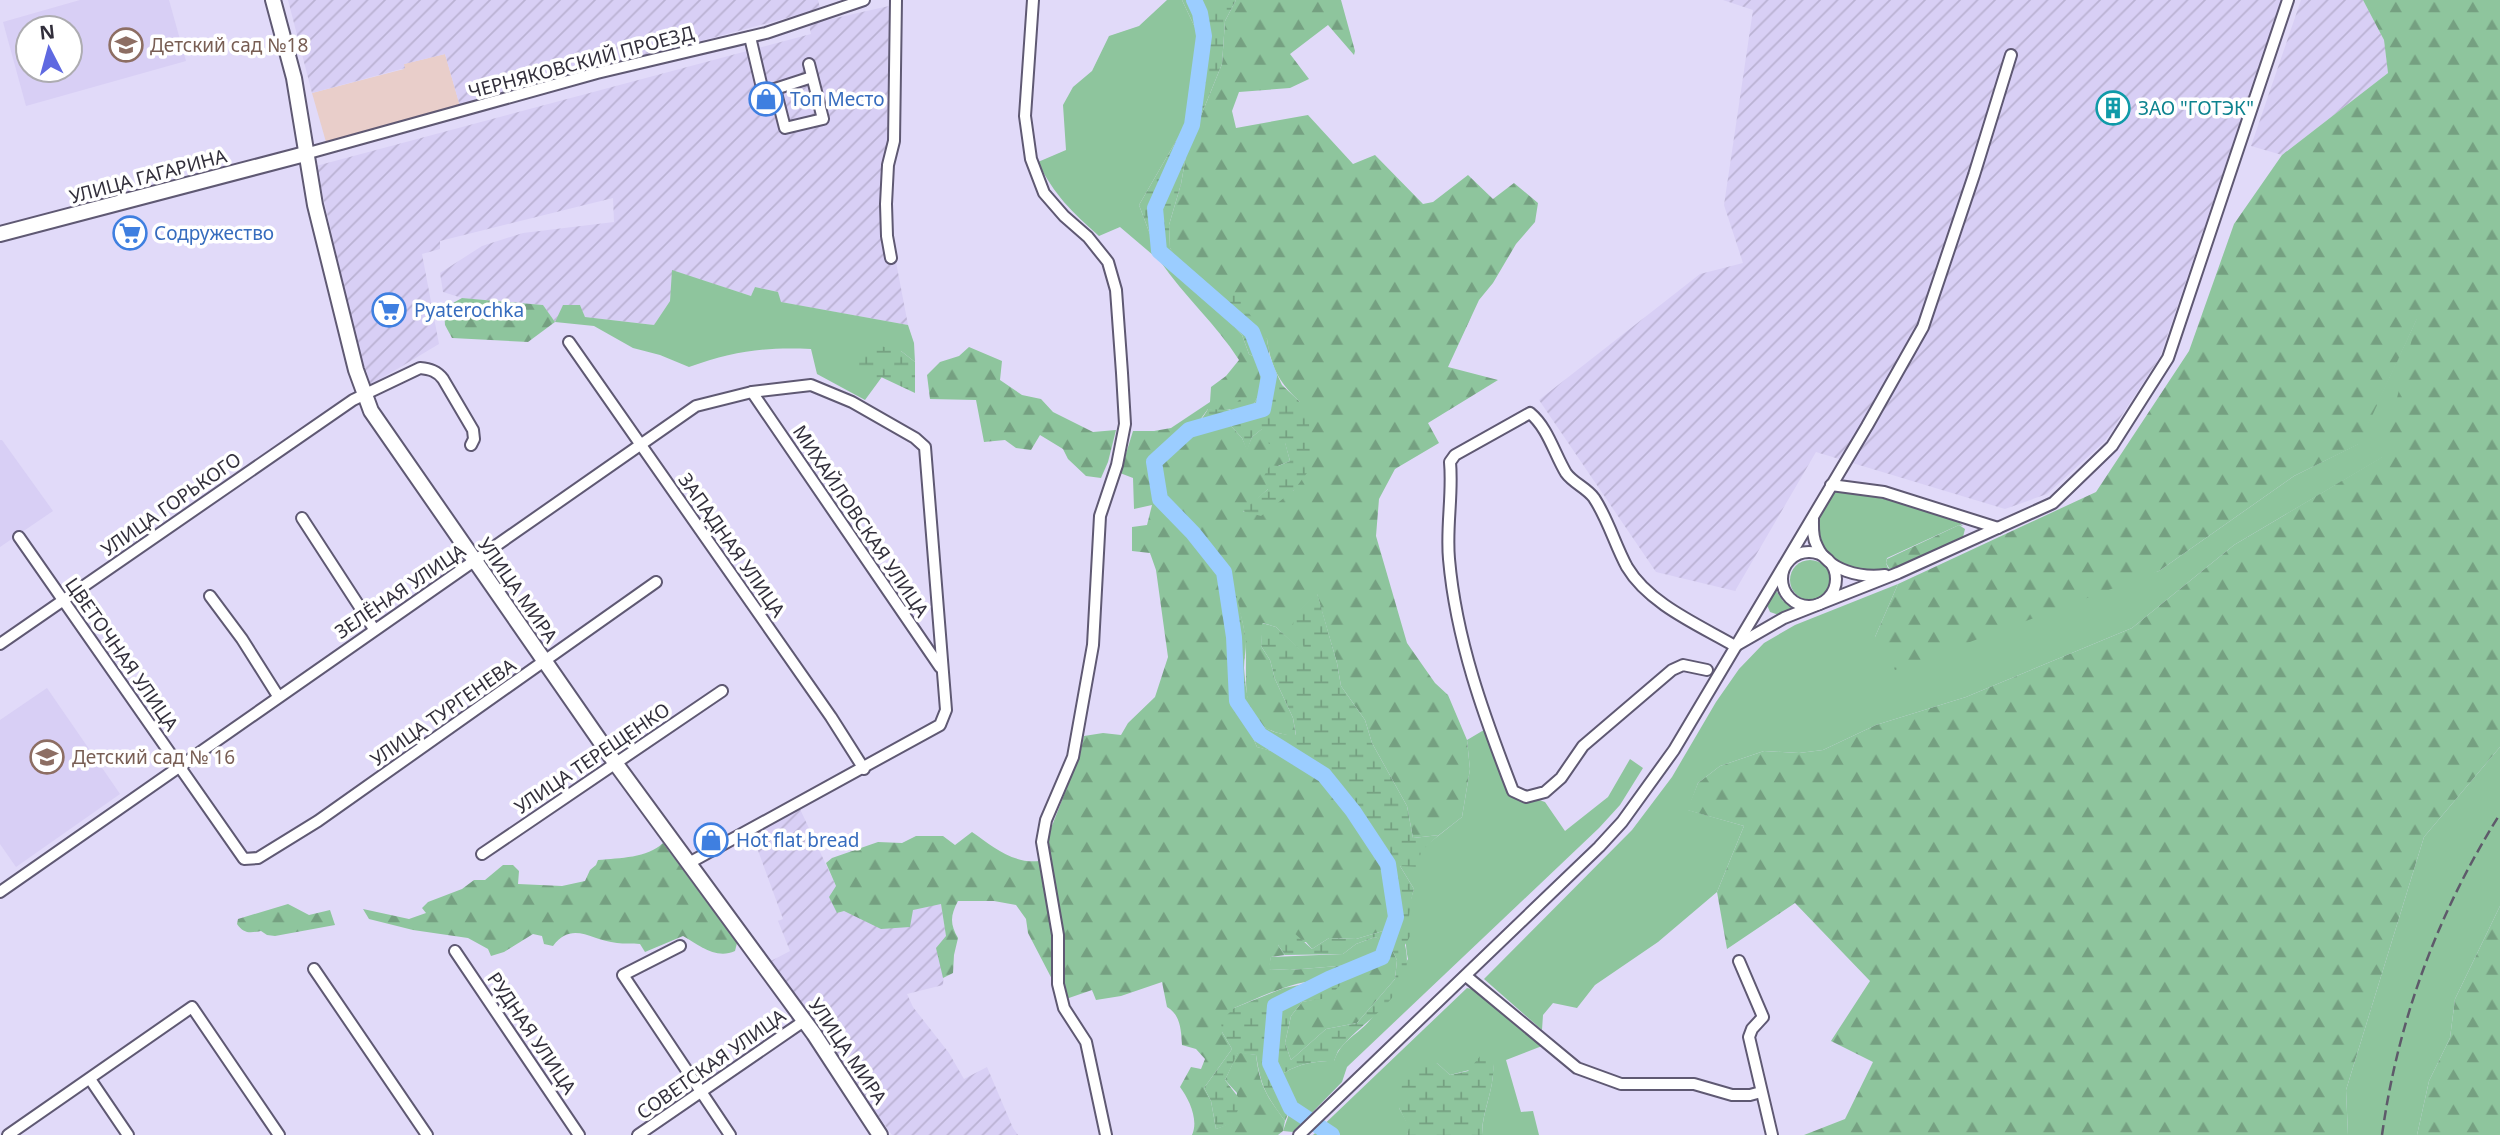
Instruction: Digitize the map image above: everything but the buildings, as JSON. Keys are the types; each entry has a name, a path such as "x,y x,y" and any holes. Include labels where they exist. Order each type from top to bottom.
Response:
{"main road":[{"name":"УЛИЦА МИРА","path":"273,0 294,78 315,205 363,395 383,430 616,764 804,1021 880,1135"},
{"name":"УЛИЦА ГАГАРИНА","path":"0,234 305,154"}],"street":[{"name":"ЧЕРНЯКОВСКИЙ ПРОЕЗД","path":"305,154 597,74 750,37 864,0"},
{"path":"891,258 886,204 888,165 894,141 896,0"},
{"path":"1033,0 1025,116 1031,159 1044,193 1064,216 1088,237 1108,262 1116,290 1122,373 1125,424 1117,465 1100,516 1093,645 1073,757 1046,820 1042,842 1058,935 1058,984 1064,1008 1086,1042 1105,1135"},
{"path":"1735,646 1773,623 1898,573 2053,503 2112,446 2168,358 2288,0"},
{"path":"750,37 763,92 812,77"},
{"path":"1299,1135 1622,822 1674,750 1786,564 1923,327 2011,55"},
{"path":"775,89 785,128 823,119 808,64"},
{"name":"ЗАПАДНАЯ УЛИЦА","path":"569,342 831,717 864,769"},
{"name":"УЛИЦА ГОРЬКОГО","path":"0,644 337,411 363,395 420,368 439,373 473,430 474,439 471,445"},
{"name":"ЗЕЛЁНАЯ УЛИЦА","path":"0,892 695,406 752,392 811,385 852,402 915,438 925,447 941,669"},
{"name":"МИХАЙЛОВСКАЯ УЛИЦА","path":"752,392 941,669"},
{"path":"1707,670 1683,665 1672,670 1583,746 1561,778 1545,792 1526,797 1513,791 1472,680 1461,636 1449,560 1447,523 1450,463 1455,455 1530,413 1537,418 1568,476 1594,498 1627,567 1637,581 1662,602 1735,646"},
{"path":"1831,485 1884,492 1998,528"},
{"path":"1813,514 1818,550 1840,568 1859,575 1898,573"},
{"path":"302,518 374,629"},
{"name":"ЦВЕТОЧНАЯ УЛИЦА","path":"19,537 244,859"},
{"path":"1806,553 1828,559 1836,577 1831,594 1817,605 1800,605 1787,596 1782,580 1786,564 1797,555 1806,553"},
{"name":"УЛИЦА ТУРГЕНЕВА","path":"244,859 258,858 318,821 656,582"},
{"path":"210,596 242,639 278,696"},
{"path":"689,863 940,725 946,710 941,669"},
{"name":"УЛИЦА ТЕРЕЩЕНКО","path":"482,854 722,691"},
{"path":"680,946 623,975 730,1135"},
{"name":"РУДНАЯ УЛИЦА","path":"456,951 579,1135"},
{"path":"1740,961 1763,1017 1752,1029 1749,1037 1772,1135"},
{"path":"313,969 427,1135"},
{"path":"1466,976 1577,1068 1621,1084 1695,1084 1732,1094 1751,1095 1761,1092"},
{"path":"8,1135 192,1007 279,1135"},
{"name":"СОВЕТСКАЯ УЛИЦА","path":"638,1135 804,1021"},
{"path":"90,1079 128,1135"}],"shaded area":[{"name":"Детский сад №18","path":"80,0 169,0 186,61 26,106 20,84 84,84 84,14 31,14"},
{"path":"288,0 818,0 820,9 460,106 445,54 404,64 405,68 312,93"},
{"path":"1723,0 2282,0 2160,357 2105,441 2047,494 2005,509 1816,452 1735,591 1656,572 1539,400 1700,274 1743,263 1724,205 1753,10"},
{"path":"2301,0 2363,0 2384,40 2388,73 2282,155 2251,146"},
{"path":"889,6 887,148 881,244 893,246 908,325 780,302 778,292 755,287 751,296 673,271 670,301 654,325 585,317 580,305 563,306 555,322 543,305 462,298 443,292 440,273 482,246 523,233 614,222 613,198 440,241 440,249 422,254 439,344 367,387 316,166 811,34 809,24"},
{"name":"Детский сад №18","path":"14,19 14,62 3,22"},
{"path":"445,54 460,106 326,142 312,93 404,69 404,64"},
{"path":"0,440 53,511 0,547"},
{"name":"Детский сад № 16","path":"47,688 120,794 16,867 0,844 0,720"},
{"path":"800,809 836,886 838,913 844,911 863,919 941,903 946,936 943,985 907,994 913,1007 949,1053 964,1079 987,1067 1018,1135 892,1135 769,962 790,951 778,921 783,919 752,834"}],"green space":[{"path":"1167,0 1182,0 1199,36 1187,122 1139,205 1160,261 1120,227 1099,236 1064,202 1038,162 1066,150 1063,105 1073,87 1092,71 1109,36 1139,26"},
{"path":"1182,0 1236,0 1225,21 1222,64 1187,150 1181,184 1169,225 1170,248 1175,254 1160,261 1139,205 1187,122 1199,36"},
{"path":"1236,0 1341,0 1355,51 1354,55 1328,25 1290,54 1309,79 1290,88 1239,92 1232,111 1236,128 1308,115 1353,164 1375,155 1423,204 1433,202 1468,175 1493,199 1514,183 1538,203 1535,222 1516,244 1493,283 1479,300 1448,367 1498,380 1428,423 1439,443 1395,469 1379,499 1376,536 1407,643 1435,683 1448,695 1467,740 1470,769 1462,817 1439,835 1413,838 1407,806 1372,743 1365,720 1341,686 1317,594 1294,616 1306,625 1305,655 1276,627 1263,623 1261,646 1270,660 1275,679 1293,718 1296,736 1275,732 1260,724 1252,712 1248,698 1243,622 1224,573 1234,637 1229,668 1240,719 1248,726 1257,747 1293,758 1312,769 1345,801 1351,810 1353,823 1388,864 1396,917 1393,928 1356,939 1329,938 1312,949 1306,942 1278,945 1285,955 1271,957 1269,969 1290,970 1350,965 1377,955 1382,957 1392,950 1397,960 1395,979 1357,1023 1326,1029 1291,1060 1285,1043 1291,1016 1302,1002 1328,997 1342,982 1315,980 1301,983 1234,1008 1222,1032 1232,1049 1204,1088 1211,1101 1216,1129 1231,1123 1237,1093 1225,1080 1238,1052 1256,1055 1265,1091 1285,1121 1283,1131 1278,1135 1192,1135 1194,1116 1180,1087 1191,1067 1201,1069 1205,1059 1196,1049 1182,1045 1179,1024 1175,1014 1167,1007 1162,982 1121,996 1096,1000 1092,990 1066,999 1062,935 1048,836 1080,754 1084,736 1103,733 1121,735 1128,723 1155,697 1168,657 1156,570 1150,553 1132,551 1132,527 1147,525 1152,505 1134,509 1133,478 1120,473 1133,431 1171,428 1210,402 1211,387 1226,376 1239,360 1160,261 1174,254 1170,248 1169,225 1181,184 1187,150 1222,64 1225,21","holes":["1222,313 1267,339 1277,374 1300,402 1294,490 1243,512 1268,489 1278,466 1290,461 1285,442 1263,428 1252,437 1247,449 1242,438 1231,426 1197,424 1208,409 1217,411 1251,407 1258,396 1258,359 1249,354 1242,335"]},
{"path":"2363,0 2500,0 2500,747 2424,837 2346,1090 2348,1135 1804,1135 1845,1119 1873,1062 1831,1041 1870,981 1795,903 1727,949 1717,892 1744,826 1687,810 1698,783 1720,766 1764,751 1799,753 1823,750 1876,725 1966,697 2132,628 2234,545 2382,457 2417,319 2359,444 2294,476 2159,571 1895,670 1875,637 1898,584 2096,492 2189,351 2234,224 2282,155 2388,73 2384,40"},
{"path":"672,270 751,296 755,287 778,292 781,302 908,325 914,343 915,362 901,351 865,400 817,374 811,349 749,351 689,367 633,348 594,326 555,322 563,305 580,305 585,317 654,325 670,301"},
{"path":"1222,292 1235,293 1267,339 1270,359 1282,385 1300,402 1309,421 1310,469 1294,490 1261,516 1242,511 1268,489 1263,478 1270,465 1278,466 1290,461 1285,443 1269,444 1262,429 1252,437 1247,451 1242,438 1231,426 1195,433 1208,409 1230,410 1240,399 1251,407 1258,396 1258,359 1249,354 1242,335 1222,314"},
{"path":"462,298 543,305 555,322 528,342 452,338 445,325 444,308"},
{"path":"2419,314 2383,457 2234,545 2132,628 1966,697 1876,725 1823,750 1799,753 1764,751 1720,766 1698,783 1688,810 1744,826 1717,892 1658,942 1595,985 1577,1008 1553,1003 1543,1015 1542,1030 1484,979 1632,830 1672,777 1716,702 1739,669 1764,643 1795,625 1898,584 1875,637 2159,571 2294,476 2358,444"},
{"path":"868,343 901,351 915,362 915,393 881,377 863,381 850,367 858,352"},
{"path":"969,347 1002,361 1000,380 1022,395 1041,399 1053,412 1093,432 1116,430 1101,478 1086,476 1068,459 1063,449 1040,435 1031,450 1016,448 1005,440 984,442 976,400 930,399 927,375 940,362 959,356"},
{"path":"1838,490 1900,502 1958,521 1963,526 1959,525 1887,558 1888,568 1893,569 1866,571 1852,568 1828,554 1817,531 1822,510 1832,492"},
{"path":"1959,525 1965,529 1963,537 1893,569 1886,563 1887,559"},
{"path":"1810,560 1818,561 1824,566 1829,572 1829,588 1824,594 1818,599 1810,600 1802,599 1796,594 1791,588 1790,580 1791,572 1796,566 1802,561"},
{"path":"1224,572 1232,576 1242,617 1246,641 1244,668 1247,694 1250,706 1261,724 1281,734 1296,735 1293,718 1275,679 1270,660 1261,646 1262,623 1276,627 1305,654 1301,636 1306,625 1293,626 1294,615 1317,593 1341,686 1365,720 1372,743 1407,806 1413,838 1439,835 1421,851 1419,867 1400,866 1414,889 1407,924 1412,933 1405,945 1406,972 1395,994 1354,1033 1338,1051 1334,1061 1308,1063 1284,1073 1281,1086 1291,1108 1285,1121 1265,1090 1256,1055 1238,1053 1225,1080 1242,1102 1231,1124 1216,1129 1211,1101 1204,1088 1232,1049 1222,1032 1221,1021 1234,1008 1284,988 1329,979 1343,982 1328,998 1302,1002 1291,1016 1285,1043 1291,1060 1326,1029 1357,1023 1395,979 1397,960 1392,950 1382,957 1387,943 1375,937 1356,944 1343,954 1285,955 1278,945 1293,932 1312,949 1329,938 1356,939 1393,928 1396,917 1388,864 1353,823 1351,810 1345,801 1312,769 1292,758 1257,747 1248,726 1240,719 1229,668 1234,637"},
{"path":"1775,589 1783,601 1797,607 1779,615 1770,612 1767,605"},
{"path":"1489,727 1513,791 1545,802 1565,831 1608,797 1630,759 1643,768 1620,805 1599,828 1347,1067 1342,1082 1293,1132 1283,1131 1291,1108 1280,1086 1284,1073 1308,1063 1334,1061 1341,1048 1375,1013 1408,959 1406,924 1414,889 1400,866 1462,817 1470,769 1467,740"},
{"path":"2500,747 2500,906 2455,999 2450,1038 2429,1081 2417,1135 2348,1135 2346,1090 2424,837"},
{"path":"972,832 1012,857 1039,861 1050,917 1054,983 1028,933 1026,919 1016,905 994,901 958,901 952,920 958,938 953,973 943,978 936,948 946,936 941,904 913,910 910,927 881,929 844,911 837,913 829,897 836,886 826,863 832,858 878,842 902,843 916,836 943,836 955,845"},
{"path":"663,843 737,943 735,951 714,953 683,936 645,952 640,944 608,941 575,933 560,938 553,946 544,944 542,936 533,934 504,952 491,956 488,949 468,938 413,930 369,919 363,909 409,919 426,913 422,908 428,902 462,889 474,880 485,880 503,865 513,865 519,871 518,884 562,886 585,881 598,860 649,852"},
{"path":"288,904 309,915 330,910 335,925 275,936 261,931 247,932 237,924 238,919"},
{"path":"2500,906 2500,1135 2417,1135 2429,1081 2450,1038 2455,999"},
{"path":"1375,937 1387,942 1382,957 1376,955 1350,965 1268,969 1271,957 1343,954 1356,944"},
{"path":"1467,988 1476,990 1542,1038 1542,1046 1506,1060 1521,1112 1533,1111 1539,1135 1482,1135 1493,1064 1450,1075 1437,1063 1399,1108 1410,1128 1407,1135 1313,1135"},
{"path":"1481,1055 1493,1064 1482,1135 1407,1135 1409,1128 1399,1108 1401,1087 1415,1070 1437,1063 1450,1075 1468,1071"}],"waterway":[{"path":"1194,0 1200,13 1204,36 1192,125 1155,208 1159,251 1252,332 1269,376 1263,409 1189,430 1154,462 1160,499 1193,533 1224,572 1234,637 1237,701 1260,735 1324,775 1353,811 1388,864 1396,917 1382,957 1275,1006 1270,1063 1291,1108 1332,1135"}],"railway":[{"path":"2382,1135 2398,1050 2424,968 2458,889 2500,814"}],"place":[{"name":"Детский сад №18","path":"126,45"},
{"name":"Топ Место","path":"766,99"},
{"name":"ЗАО \"ГОТЭК\"","path":"2113,108"},
{"name":"Содружество","path":"130,233"},
{"name":"Pyaterochka","path":"389,310"},
{"name":"Детский сад № 16","path":"47,757"},
{"name":"Hot flat bread","path":"711,840"}]}
